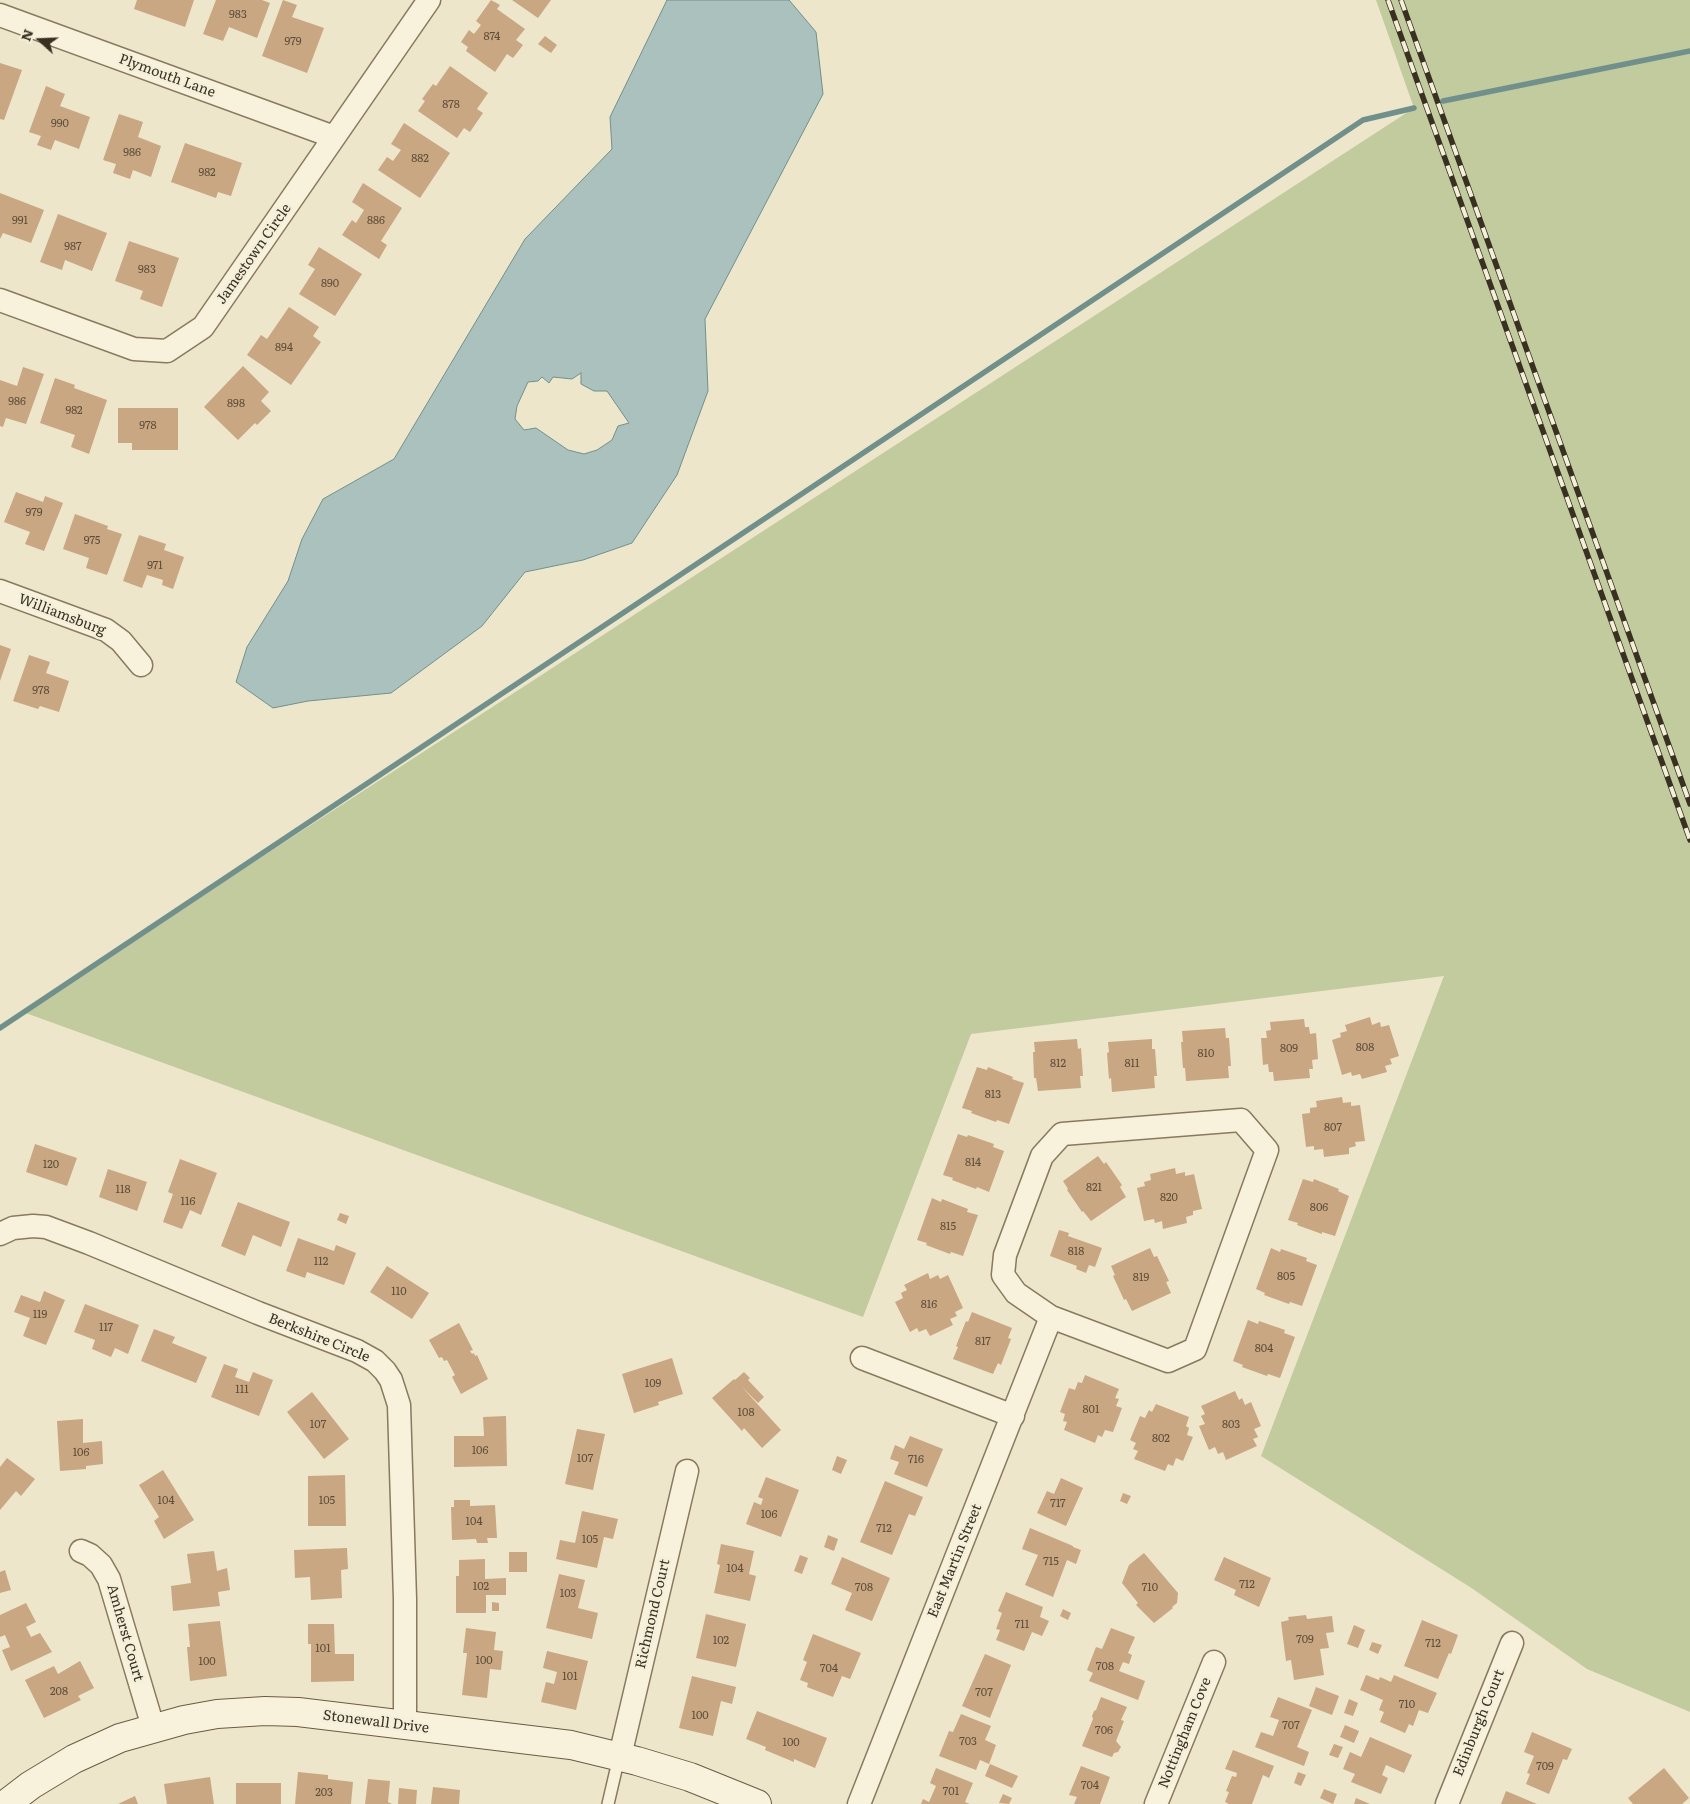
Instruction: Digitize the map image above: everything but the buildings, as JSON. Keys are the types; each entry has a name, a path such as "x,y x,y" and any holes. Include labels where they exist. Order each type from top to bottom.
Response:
{"street":[{"name":"Jamestown Circle","path":"0,300 134,349 168,351 203,327 429,0"},
{"name":"Plymouth Lane","path":"0,15 334,137"},
{"name":"Williamsburg","path":"0,591 106,630 121,641 141,664"},
{"path":"1241,1120 1267,1150 1195,1349 1168,1362 1051,1317 1016,1293 1003,1275 1005,1254 1042,1156 1062,1134 1241,1120"},
{"name":"Berkshire Circle","path":"0,1234 13,1228 33,1226 46,1228 81,1240 258,1313 357,1351 375,1360 385,1371 391,1380 399,1406 405,1598 405,1725"},
{"name":"East Martin Street","path":"860,1804 1051,1317"},
{"path":"862,1358 1013,1416"},
{"name":"Richmond Court","path":"620,1756 687,1471"},
{"name":"Amherst Court","path":"81,1551 90,1555 101,1565 109,1578 153,1728"},
{"name":"Edinburgh Court","path":"1447,1804 1512,1643"},
{"name":"Nottingham Cove","path":"1156,1804 1214,1662"},
{"name":"Stonewall Drive","path":"6,1804 31,1785 74,1759 120,1738 184,1720 217,1714 266,1711 298,1712 571,1745 620,1756 690,1777 757,1804"}],"lane":[{"path":"608,1804 620,1756"}],"green space":[{"path":"1376,0 1690,0 1690,1712 1587,1669 1470,1587 1261,1456 1444,976 971,1034 863,1317 23,1012 1414,108"}],"water":[{"path":"667,0 789,0 816,32 823,94 705,319 708,391 677,475 632,543 583,560 525,572 482,626 391,693 308,701 273,708 236,682 247,647 288,581 302,539 323,499 394,459 525,239 612,149 610,117","holes":["581,373 581,384 594,391 607,391 629,423 618,426 612,440 597,450 584,454 568,450 536,428 524,430 515,419 517,406 528,382 538,381 542,377 549,383 553,377 572,379"]}],"waterway":[{"path":"1443,101 1690,51"},
{"path":"0,1028 1363,120 1414,108"}],"railway":[{"path":"1388,0 1690,840"},
{"path":"1401,0 1690,804"}]}
